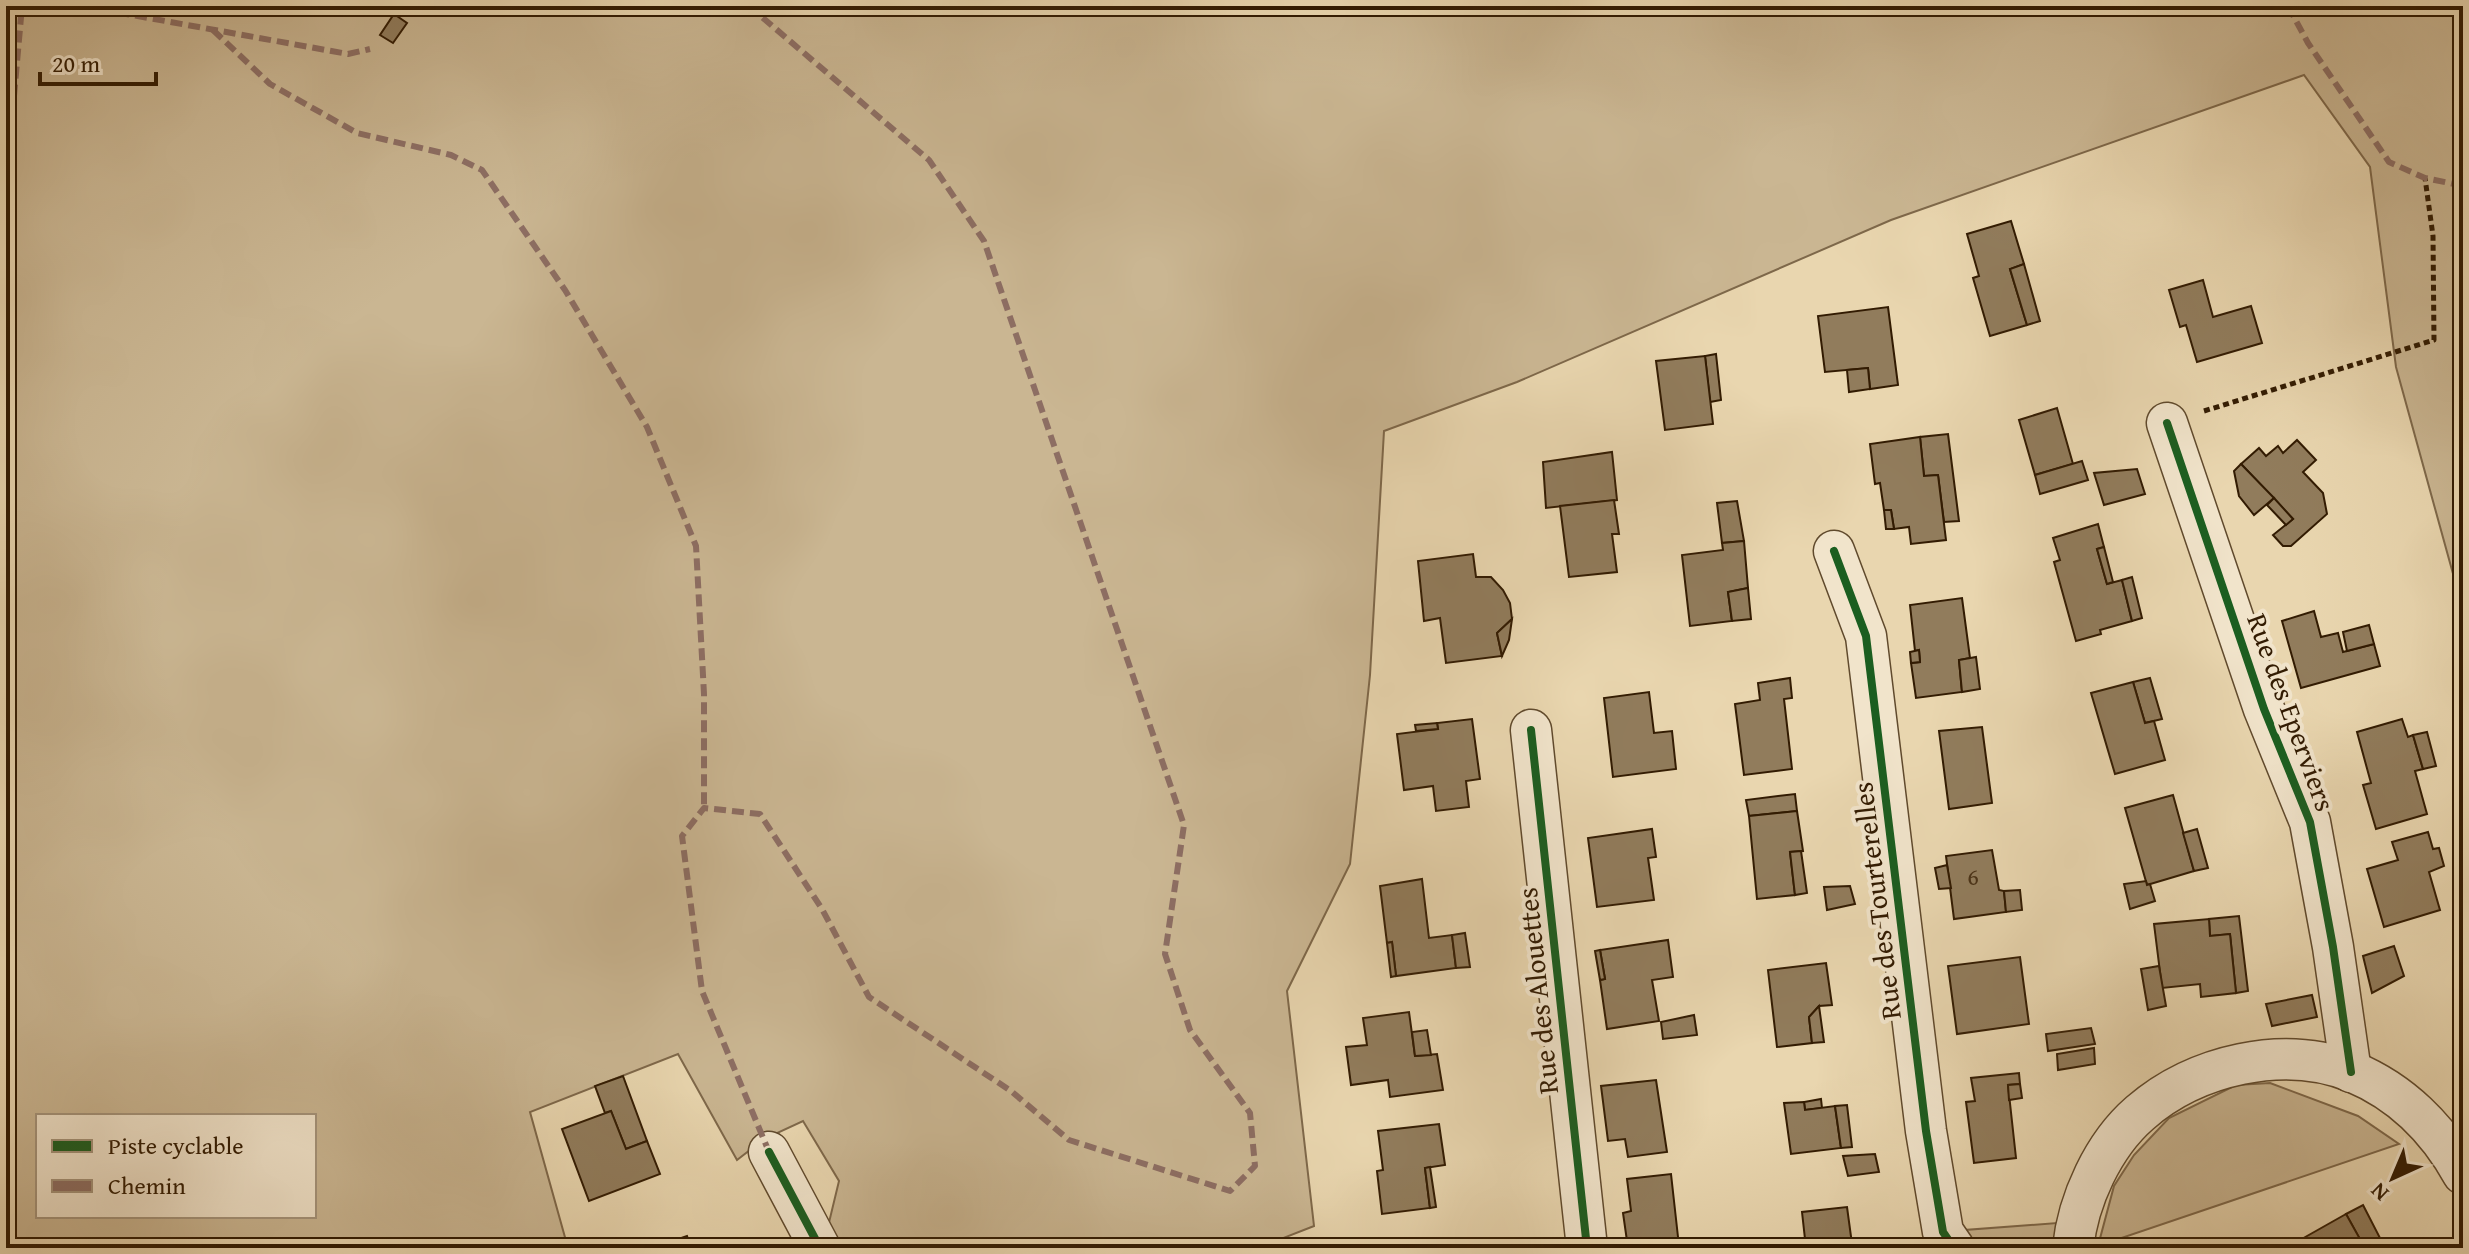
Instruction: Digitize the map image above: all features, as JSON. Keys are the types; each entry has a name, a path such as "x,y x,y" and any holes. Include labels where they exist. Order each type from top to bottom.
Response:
{"street":[{"name":"Rue des Eperviers","path":"2185,417 2264,709 2310,822 2333,947 2351,1072"},
{"name":"Rue des Tourterelles","path":"1834,551 1866,636 1926,1131 1943,1232 1954,1248"},
{"name":"Rue des Alouettes","path":"1531,730 1587,1248"},
{"path":"2073,1248 2081,1212 2103,1161 2118,1137 2140,1113 2166,1095 2225,1068 2259,1061 2286,1059 2314,1062 2351,1072 2388,1090 2415,1112 2451,1153 2463,1174"},
{"path":"769,1152 820,1248"}],"path":[{"path":"2185,417 2434,340 2433,236 2425,178"}],"shaded area":[{"path":"6,6 2463,6 2463,610 2396,367 2370,167 2304,75 1891,220 1517,382 1384,431 1370,675 1350,864 1287,991 1314,1226 1258,1248 830,1248 825,1239 839,1181 803,1121 764,1139 737,1160 678,1054 530,1112 568,1248 6,1248"},
{"path":"2270,1083 2358,1116 2399,1144 2098,1246 2114,1186 2134,1155 2169,1118 2236,1085"},
{"path":"2057,1223 2053,1248 1973,1248 1965,1230"}],"building":[{"path":"394,14 407,23 393,43 380,35"},
{"path":"2011,221 2024,264 2010,269 2027,325 1990,336 1973,278 1979,276 1967,234"},
{"path":"2024,264 2040,321 2027,325 2010,269"},
{"path":"2203,280 2213,317 2251,306 2262,343 2197,362 2186,325 2180,327 2169,290"},
{"path":"1888,307 1898,385 1870,389 1868,368 1825,372 1818,316"},
{"path":"1716,354 1721,400 1710,402 1705,356"},
{"path":"1705,356 1713,424 1665,430 1656,361"},
{"path":"1868,368 1870,389 1849,392 1847,370"},
{"path":"2057,408 2073,464 2035,475 2019,420"},
{"path":"1948,434 1959,521 1944,522 1938,475 1924,476 1920,437"},
{"path":"1920,437 1924,476 1938,475 1946,540 1911,544 1909,527 1894,529 1891,510 1884,510 1880,483 1875,484 1870,444"},
{"path":"2297,440 2316,460 2303,472 2323,493 2327,514 2291,546 2283,546 2273,535 2293,519 2241,464 2259,448 2266,456 2278,446 2283,453"},
{"path":"1612,452 1617,500 1546,508 1543,462"},
{"path":"2082,461 2088,480 2040,494 2035,475"},
{"path":"2241,464 2274,498 2254,515 2239,496 2234,471"},
{"path":"2137,469 2145,494 2104,505 2094,473"},
{"path":"2274,498 2293,519 2286,525 2267,505"},
{"path":"1614,500 1619,534 1612,534 1617,572 1569,577 1560,506"},
{"path":"1737,501 1744,541 1722,543 1717,503"},
{"path":"1884,510 1891,510 1894,529 1886,529"},
{"path":"2098,524 2104,547 2097,549 2107,584 2122,580 2132,621 2076,641 2054,562 2060,560 2053,538"},
{"path":"1744,541 1748,588 1728,592 1732,621 1690,626 1682,555 1723,550 1722,543"},
{"path":"2104,547 2113,582 2107,584 2097,549"},
{"path":"1473,554 1476,577 1491,577 1503,590 1510,603 1512,619 1497,633 1502,656 1446,663 1440,618 1424,621 1418,561"},
{"path":"2132,577 2142,618 2132,621 2122,580"},
{"path":"1748,588 1751,619 1732,621 1728,592"},
{"path":"1962,598 1970,658 1959,660 1962,692 1916,698 1911,663 1920,662 1919,650 1915,651 1910,605"},
{"path":"2314,611 2321,637 2338,633 2343,652 2374,644 2380,666 2301,688 2282,621"},
{"path":"1512,619 1509,640 1502,656 1497,633"},
{"path":"2369,625 2374,644 2347,651 2343,632"},
{"path":"1919,650 1920,662 1911,663 1910,652"},
{"path":"1976,657 1980,689 1962,692 1959,660"},
{"path":"1790,678 1792,698 1784,699 1792,769 1744,775 1735,704 1760,700 1758,683"},
{"path":"2150,678 2162,719 2145,723 2133,682"},
{"path":"2133,682 2145,723 2154,721 2165,760 2115,774 2091,693"},
{"path":"1649,692 1654,733 1672,731 1676,769 1613,777 1604,698"},
{"path":"1472,719 1480,779 1466,781 1469,807 1436,811 1433,786 1404,790 1397,734 1438,729 1437,723"},
{"path":"2402,719 2408,737 2413,735 2423,769 2415,771 2427,814 2376,829 2363,785 2371,783 2357,732"},
{"path":"1437,723 1438,729 1416,731 1415,725"},
{"path":"1982,727 1992,803 1949,809 1939,731"},
{"path":"2427,732 2436,766 2423,769 2413,735"},
{"path":"1795,794 1797,811 1749,816 1746,800"},
{"path":"2173,795 2194,871 2147,885 2125,808"},
{"path":"1797,811 1803,851 1790,852 1795,895 1757,899 1749,816"},
{"path":"1652,829 1656,857 1648,858 1654,900 1597,907 1588,838"},
{"path":"2197,829 2208,868 2194,871 2183,833"},
{"path":"2428,832 2433,849 2439,848 2444,866 2429,872 2440,910 2384,927 2367,869 2398,860 2392,842"},
{"path":"1992,850 1999,890 2004,891 2006,912 1954,919 1946,856"},
{"path":"1801,851 1807,893 1795,895 1790,852"},
{"path":"1947,865 1951,888 1939,889 1935,868"},
{"path":"1422,879 1429,938 1452,935 1456,968 1396,976 1392,942 1387,943 1380,886"},
{"path":"2146,881 2147,885 2150,884 2155,901 2130,909 2124,884"},
{"path":"1850,886 1855,904 1827,910 1824,887"},
{"path":"2020,890 2022,910 2006,912 2004,891"},
{"path":"2239,916 2248,991 2236,993 2230,934 2210,936 2209,919"},
{"path":"2209,919 2210,936 2230,934 2236,993 2201,997 2200,984 2162,988 2154,924"},
{"path":"1465,933 1470,967 1456,968 1452,935"},
{"path":"1668,940 1673,977 1652,980 1659,1021 1607,1029 1600,980 1605,979 1600,950"},
{"path":"1392,942 1396,976 1391,977 1387,943"},
{"path":"2394,946 2404,976 2372,993 2363,956"},
{"path":"1600,950 1605,979 1600,980 1595,951"},
{"path":"2020,957 2029,1024 1957,1034 1948,966"},
{"path":"1826,963 1832,1005 1819,1006 1809,1017 1812,1043 1777,1047 1768,970"},
{"path":"2159,966 2166,1006 2148,1010 2141,969"},
{"path":"2312,995 2317,1017 2272,1026 2266,1004"},
{"path":"1819,1006 1824,1042 1812,1043 1809,1017"},
{"path":"1409,1012 1415,1056 1437,1054 1443,1090 1390,1097 1388,1080 1351,1085 1346,1047 1367,1045 1363,1018"},
{"path":"1694,1015 1697,1035 1663,1039 1661,1022"},
{"path":"2091,1028 2095,1044 2048,1051 2046,1034"},
{"path":"1427,1030 1431,1055 1415,1056 1412,1032"},
{"path":"2094,1048 2095,1064 2058,1070 2057,1054"},
{"path":"2019,1073 2020,1084 2008,1085 2016,1158 1974,1163 1966,1102 1975,1101 1971,1078"},
{"path":"623,1076 647,1141 626,1149 611,1111 605,1113 595,1086"},
{"path":"1656,1080 1667,1152 1628,1157 1625,1139 1608,1141 1601,1086"},
{"path":"2020,1084 2022,1098 2009,1100 2008,1085"},
{"path":"1821,1099 1822,1108 1805,1110 1804,1102"},
{"path":"1804,1102 1805,1110 1835,1106 1841,1148 1791,1154 1784,1103"},
{"path":"1847,1105 1852,1147 1841,1148 1835,1106"},
{"path":"611,1111 626,1149 647,1141 660,1174 589,1201 562,1129"},
{"path":"1439,1124 1445,1165 1425,1168 1430,1208 1382,1214 1377,1171 1383,1170 1378,1131"},
{"path":"1875,1154 1879,1172 1848,1176 1843,1156"},
{"path":"1430,1167 1436,1207 1430,1208 1425,1168"},
{"path":"1671,1174 1679,1246 1628,1248 1623,1213 1631,1211 1627,1179"},
{"path":"2363,1205 2380,1238 2364,1247 2346,1214"},
{"path":"1847,1207 1855,1248 1806,1248 1802,1212"},
{"path":"2346,1214 2365,1248 2305,1248 2300,1240"},
{"path":"687,1236 691,1248 652,1248"}],"marked path":[{"path":"6,186 22,6"},
{"path":"82,6 348,54 370,49"},
{"path":"749,6 929,160 984,241 1184,825 1165,954 1190,1030 1250,1113 1255,1166 1230,1191 1069,1140 1011,1091 869,997 822,909 760,814 704,808 682,836 702,991 769,1152"},
{"path":"2288,6 2308,43 2389,162 2425,178 2463,183"},
{"path":"213,30 270,84 357,133 451,155 482,170 565,290 647,427 696,546 704,694 704,808"}],"cycle path":[{"path":"2167,423 2264,709 2310,822 2333,947 2351,1072"},
{"path":"1834,551 1866,636 1926,1131 1943,1232 1954,1248"},
{"path":"1531,730 1587,1248"},
{"path":"769,1152 820,1248"}]}
